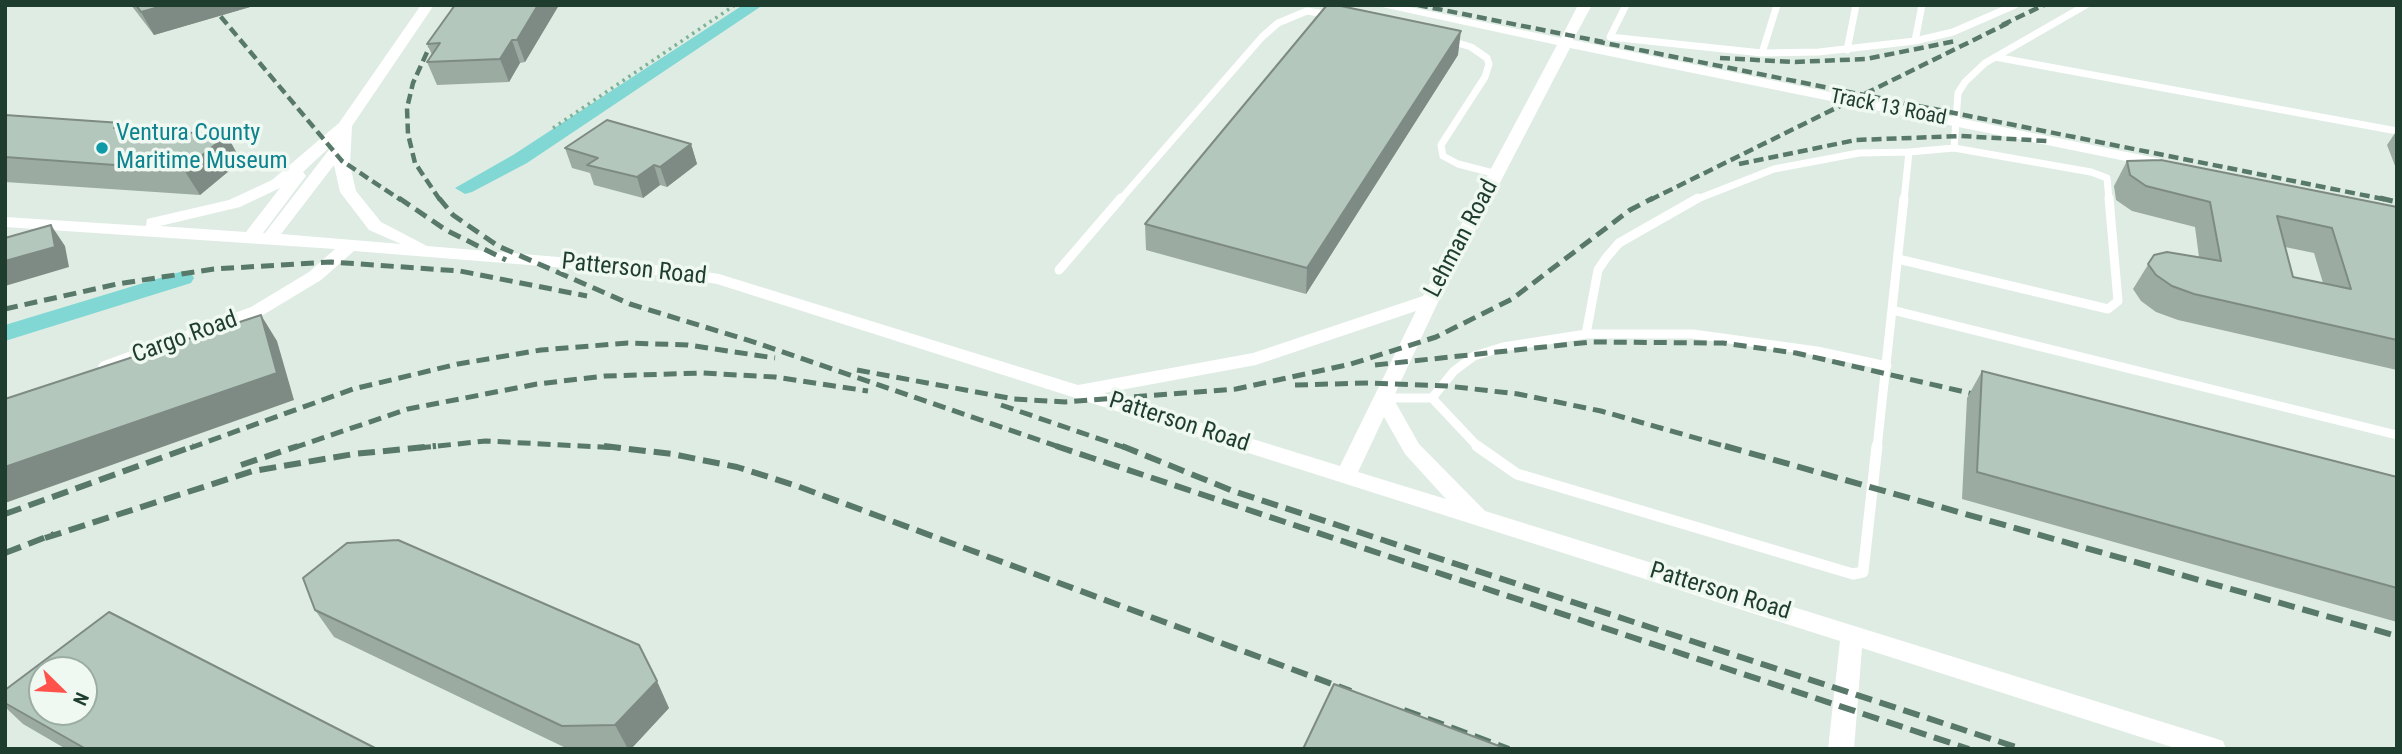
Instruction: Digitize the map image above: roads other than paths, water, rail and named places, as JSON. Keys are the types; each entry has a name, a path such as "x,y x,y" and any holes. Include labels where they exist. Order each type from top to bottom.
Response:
{"street":[{"path":"260,238 343,134 379,62 428,5"},
{"name":"Track 13 Road","path":"1379,5 1416,17 1566,43 2183,168"},
{"name":"Lehman Road","path":"1346,476 1430,300 1585,5"},
{"path":"5,222 117,229 178,219 234,204 278,183 343,134"},
{"path":"343,134 343,181 367,218 375,226 408,242 450,255"},
{"path":"260,238 313,156"},
{"name":"Patterson Road","path":"117,229 666,271 719,279 1853,633 2214,749"},
{"name":"Cargo Road","path":"92,372 257,311 306,283 350,246"},
{"path":"1080,391 1256,359 1430,300"},
{"path":"1383,398 1412,449 1433,474 1480,518"},
{"path":"1841,749 1853,633"}],"lane":[{"path":"1626,5 1610,37 1762,53 1847,50 1915,41 1953,32 2015,5"},
{"path":"1762,53 1777,5"},
{"path":"1847,50 1856,5"},
{"path":"1915,41 1922,5"},
{"path":"1954,148 1958,93 1975,72 1994,57 2086,5"},
{"path":"1059,270 1262,37 1278,23 1307,12 1335,16"},
{"path":"1441,37 1471,47 1487,58 1489,64 1485,77 1441,145 1443,156 1458,164 1496,174"},
{"path":"1994,57 2397,131"},
{"path":"1586,334 1598,270 1619,243 1699,198 1774,169 1858,153 1954,148 2091,172 2107,178 2118,301 2108,309 1898,259"},
{"path":"1383,398 1432,398 1486,455 1517,474 1853,574 1863,572 1909,152"},
{"path":"1892,310 2397,435"},
{"path":"1432,398 1454,371 1474,356 1503,347 1586,334 1705,335 1817,351 1887,366"}],"waterway":[{"path":"465,188 520,159 755,5"},
{"path":"5,333 183,278"}],"railway":[{"path":"211,5 342,161 401,200"},
{"path":"440,200 415,163 408,134 407,108 413,83 428,50 459,5"},
{"path":"1418,5 1603,42"},
{"path":"2002,25 2044,5"},
{"path":"1863,95 2010,22"},
{"path":"1595,41 1863,95"},
{"path":"1720,58 1795,62 1866,59 1956,41"},
{"path":"1650,200 1863,95"},
{"path":"1863,95 2388,200"},
{"path":"1739,164 1856,140 1961,136 2047,141"},
{"path":"399,198 446,230 506,260"},
{"path":"439,198 453,215 498,246 630,304 757,343 1061,448"},
{"path":"857,370 1014,399 1065,402 1236,389 1351,364 1436,337 1512,299 1630,210 1653,198"},
{"path":"2380,198 2397,202"},
{"path":"5,309 117,284 214,269 331,262 460,271 587,296"},
{"path":"1375,365 1591,342 1723,343 1796,353 1991,398"},
{"path":"190,448 353,389 458,364 541,350 628,343 688,345 775,358"},
{"path":"293,448 408,409 537,384 605,376 702,373 775,377 868,391"},
{"path":"1295,385 1368,383 1447,386 1518,394 1601,411 1731,448"},
{"path":"1001,405 1126,448"},
{"path":"418,448 486,441 619,448"},
{"path":"5,514 194,446"},
{"path":"241,465 298,446"},
{"path":"45,538 253,471 354,454 436,446"},
{"path":"604,446 672,454 737,467 797,486 1351,691"},
{"path":"1056,446 1061,448"},
{"path":"1122,446 1233,491 2022,749"},
{"path":"1725,446 2397,636"},
{"path":"1061,448 1969,749"},
{"path":"5,553 54,534"},
{"path":"1404,710 1509,749"}],"place":[{"name":"Ventura County Maritime Museum","path":"102,148"}]}
